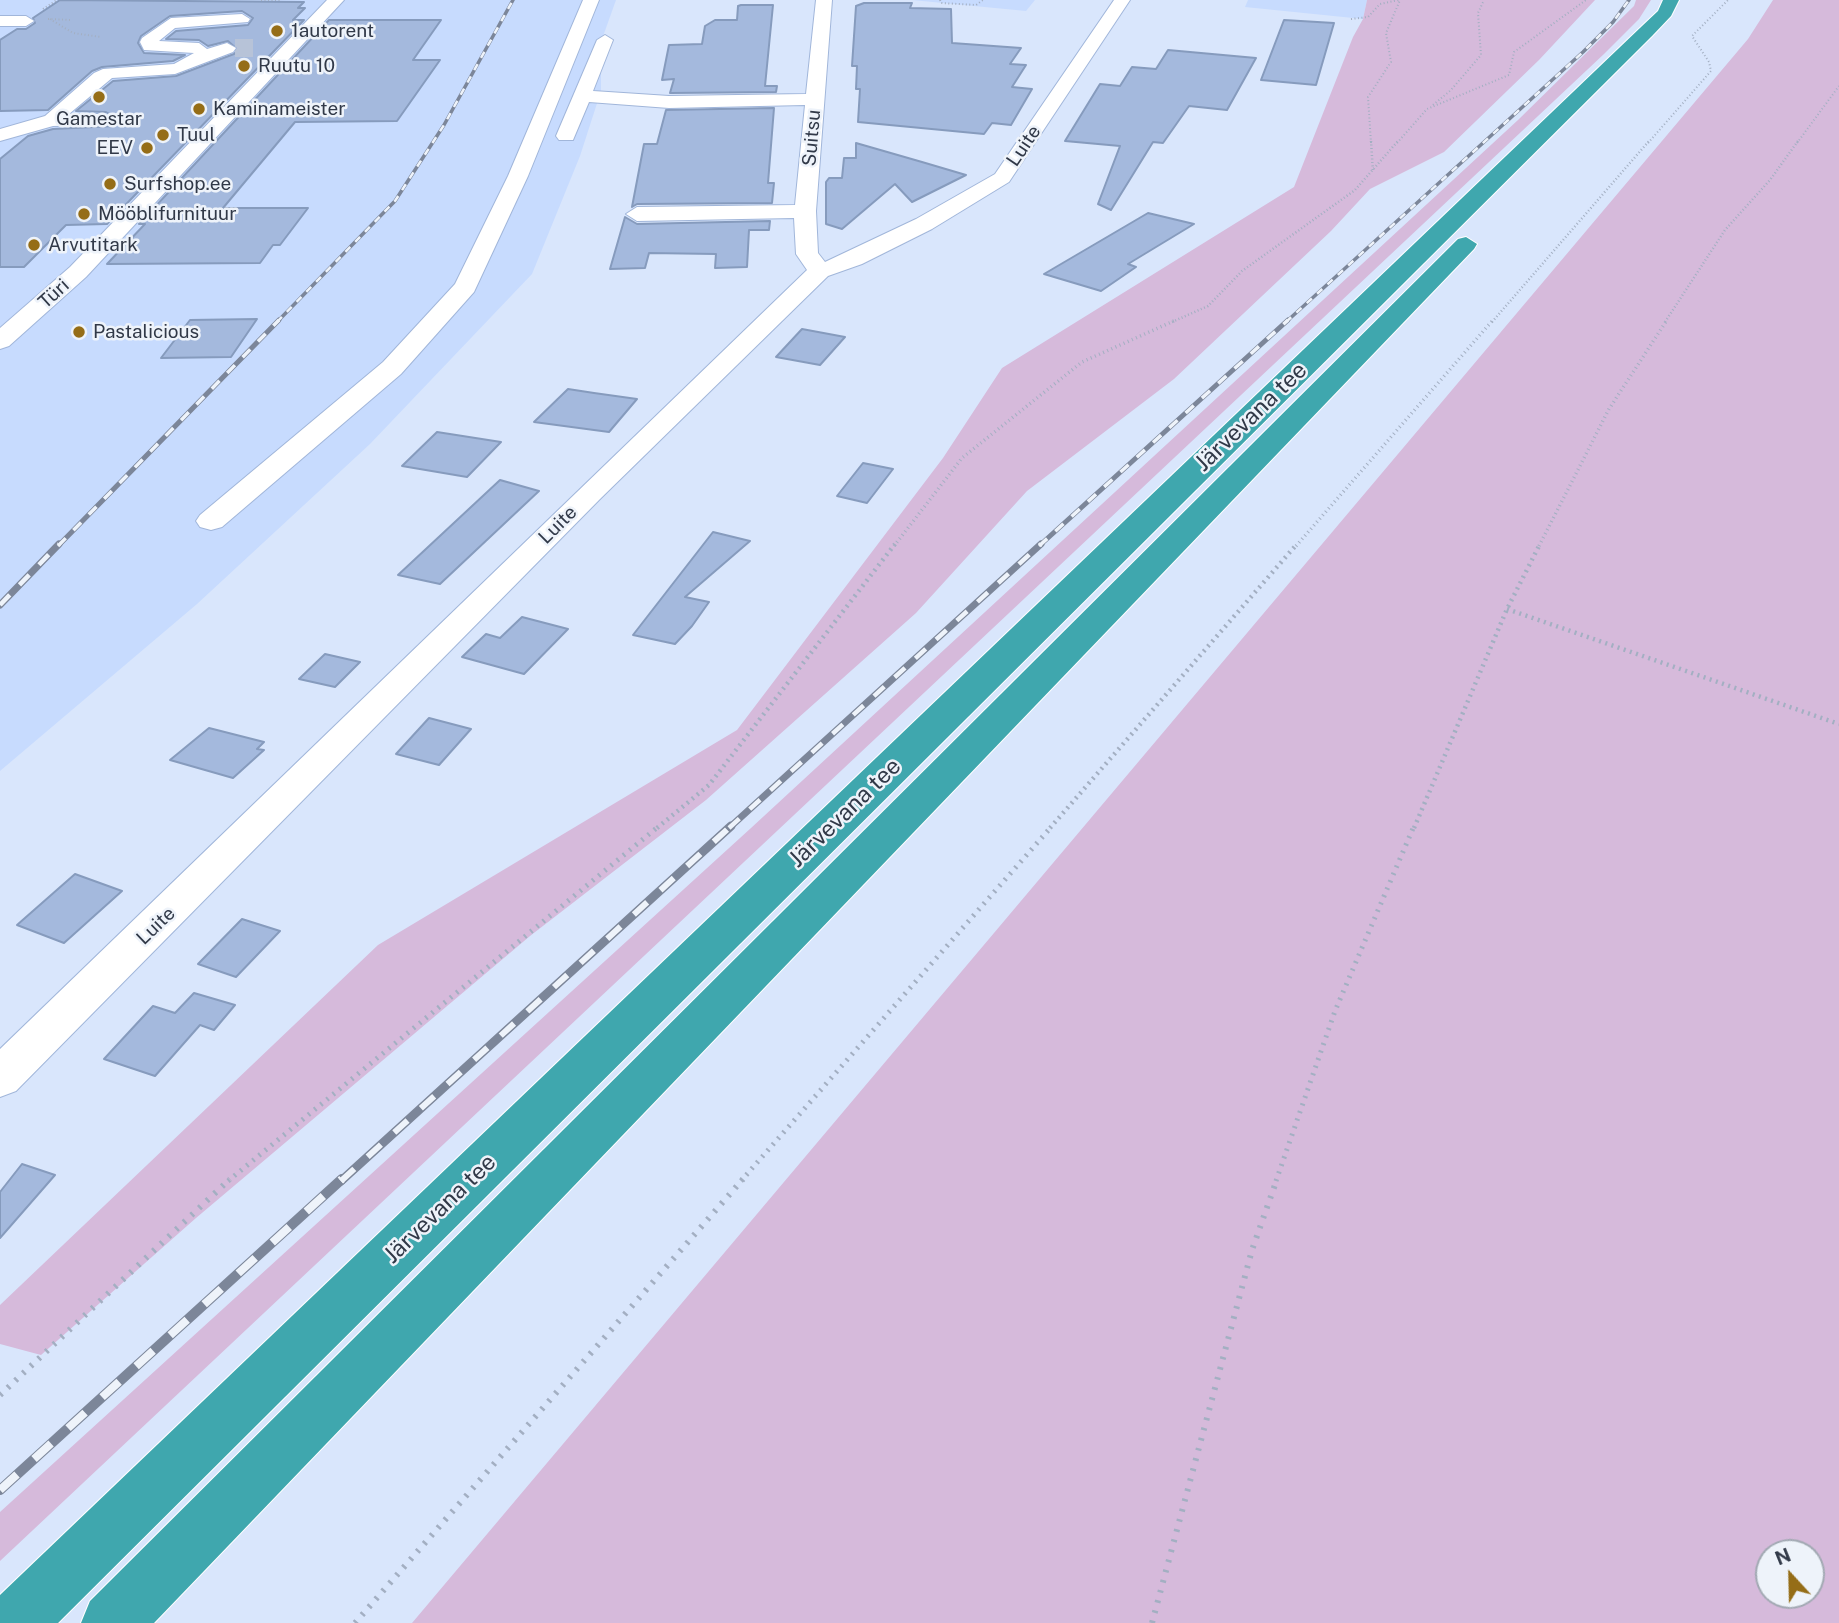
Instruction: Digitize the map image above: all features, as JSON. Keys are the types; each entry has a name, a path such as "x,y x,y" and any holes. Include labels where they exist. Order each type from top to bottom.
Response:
{"highway":[{"name":"Järvevana tee","path":"15,1623 1665,13 1677,10"},
{"name":"Järvevana tee","path":"112,1623 1669,37 1677,10"}],"street":[{"name":"Türi","path":"0,341 51,297 206,139 280,48 336,0"},
{"path":"211,521 392,368 466,287 513,188 591,0"},
{"name":"Suitsu","path":"820,271 807,254 805,211 824,0"},
{"name":"Luite","path":"0,1078 256,828 590,493 820,271 854,259 1002,178 1122,0"},
{"path":"52,120 100,77 109,73 123,70 175,69 196,58 231,48 150,46 148,42 171,23 242,19"},
{"path":"0,21 26,21"},
{"path":"566,136 605,40"},
{"path":"582,96 669,102 816,99"},
{"path":"0,127 52,120 105,120"},
{"path":"637,214 805,211"},
{"path":"13,300 51,297"}],"path":[{"path":"261,0 281,0"},
{"path":"940,0 941,3 973,5 983,0"},
{"path":"1351,19 1368,17 1380,5 1400,0"},
{"path":"1373,172 1368,97 1391,62 1385,33 1400,0"},
{"path":"0,1395 246,1164 709,785 962,458 1082,362 1208,306 1242,271 1355,190 1481,55 1479,13 1484,0"},
{"path":"1427,110 1509,75 1514,52 1586,0"},
{"path":"355,1623 1711,71 1710,62 1693,43 1692,36 1728,0"},
{"path":"50,19 60,29 89,38 101,37"},
{"path":"1152,1623 1252,1250 1335,1011 1507,609 1609,409 1725,230 1770,180 1839,86"},
{"path":"1507,609 1742,693 1839,724"}],"shaded area":[{"path":"0,0 616,0 601,42 601,91 580,156 532,274 370,444 197,604 0,771"},
{"path":"912,0 1035,0 1026,11"},
{"path":"1248,0 1367,0 1363,19 1245,7"},
{"path":"1367,0 1595,0 1539,60 1444,152 1370,189 1331,231 1174,379 1027,491 916,613 706,800 530,936 196,1218 41,1355 0,1344 0,1305 378,945 737,730 943,458 1002,368 1294,187 1353,37 1363,19"},
{"path":"1636,0 1651,0 1639,19 1604,54 0,1561 0,1512 751,828 1518,120 1634,6"},
{"path":"1773,0 1839,0 1839,1623 412,1623 1748,39"}],"building":[{"path":"60,0 304,2 298,8 305,8 293,20 304,20 107,224 66,225 24,267 0,267 0,159 28,136 53,129 114,126 118,119 106,112 76,111 113,81 176,76 234,54 238,50 228,41 208,46 199,40 166,39 176,31 248,25 253,18 242,11 170,16 141,36 138,43 144,53 185,55 173,61 102,67 92,71 48,110 0,111 0,40 17,29 26,29 35,23 33,18"},
{"path":"864,3 912,3 910,8 951,9 952,43 1021,48 1010,64 1026,65 1012,87 1032,89 1011,125 992,123 984,134 858,122 860,89 856,89 857,66 852,66 856,6"},
{"path":"773,5 765,86 777,86 776,92 670,93 674,79 662,80 669,45 702,44 705,26 715,20 737,20 738,6"},
{"path":"329,20 441,20 413,60 440,60 397,121 295,122 223,208 308,208 280,245 273,245 260,263 107,264 145,224 139,224"},
{"path":"1284,20 1334,23 1316,85 1261,80"},
{"path":"1168,50 1256,58 1227,110 1189,106 1163,143 1153,142 1111,210 1098,204 1120,146 1065,141 1100,84 1120,86 1132,67 1156,69"},
{"path":"774,108 768,183 774,183 772,203 637,204 632,207 644,144 657,144 666,110"},
{"path":"856,143 966,175 912,202 895,184 842,229 826,224 826,182 829,178 842,178 844,158 856,158"},
{"path":"1148,213 1194,224 1128,264 1136,267 1101,291 1044,274"},
{"path":"625,217 637,224 770,221 769,230 749,230 747,267 715,268 716,254 649,253 645,268 610,269"},
{"path":"257,319 231,357 161,358 190,320"},
{"path":"802,329 845,337 820,365 776,357"},
{"path":"568,389 637,399 609,432 534,422"},
{"path":"437,432 501,442 467,477 402,466"},
{"path":"863,463 893,469 867,503 837,496"},
{"path":"500,480 539,491 440,584 398,575"},
{"path":"713,532 750,541 685,597 709,602 692,626 675,644 633,635"},
{"path":"522,617 568,629 524,674 462,657 486,634 500,638"},
{"path":"325,654 360,662 335,687 299,679"},
{"path":"429,718 471,729 439,765 396,754"},
{"path":"209,728 264,742 257,749 264,750 233,778 170,760"},
{"path":"75,874 122,891 64,943 17,925"},
{"path":"242,919 280,931 236,977 198,964"},
{"path":"194,993 235,1005 214,1030 200,1025 155,1076 104,1059 153,1006 175,1013"},
{"path":"22,1164 55,1175 0,1238 0,1192"}],"tunnel":[{"path":"235,48 261,48"}],"railway":[{"path":"277,322 395,201 444,125 513,0"},
{"path":"1286,322 1583,52 1613,22 1629,0"},
{"path":"58,546 279,320"},
{"path":"1039,546 1288,320"},
{"path":"0,605 59,544"},
{"path":"729,828 1041,544"},
{"path":"341,1181 731,826"},
{"path":"0,1490 342,1179"}],"place":[{"name":"1autorent","path":"277,31"},
{"name":"Ruutu 10","path":"244,66"},
{"name":"Gamestar","path":"99,97"},
{"name":"Kaminameister","path":"199,109"},
{"name":"Tuul","path":"163,135"},
{"name":"EEV","path":"147,148"},
{"name":"Surfshop.ee","path":"110,184"},
{"name":"Mööblifurnituur","path":"84,214"},
{"name":"Arvutitark","path":"34,245"},
{"name":"Pastalicious","path":"79,332"}]}
